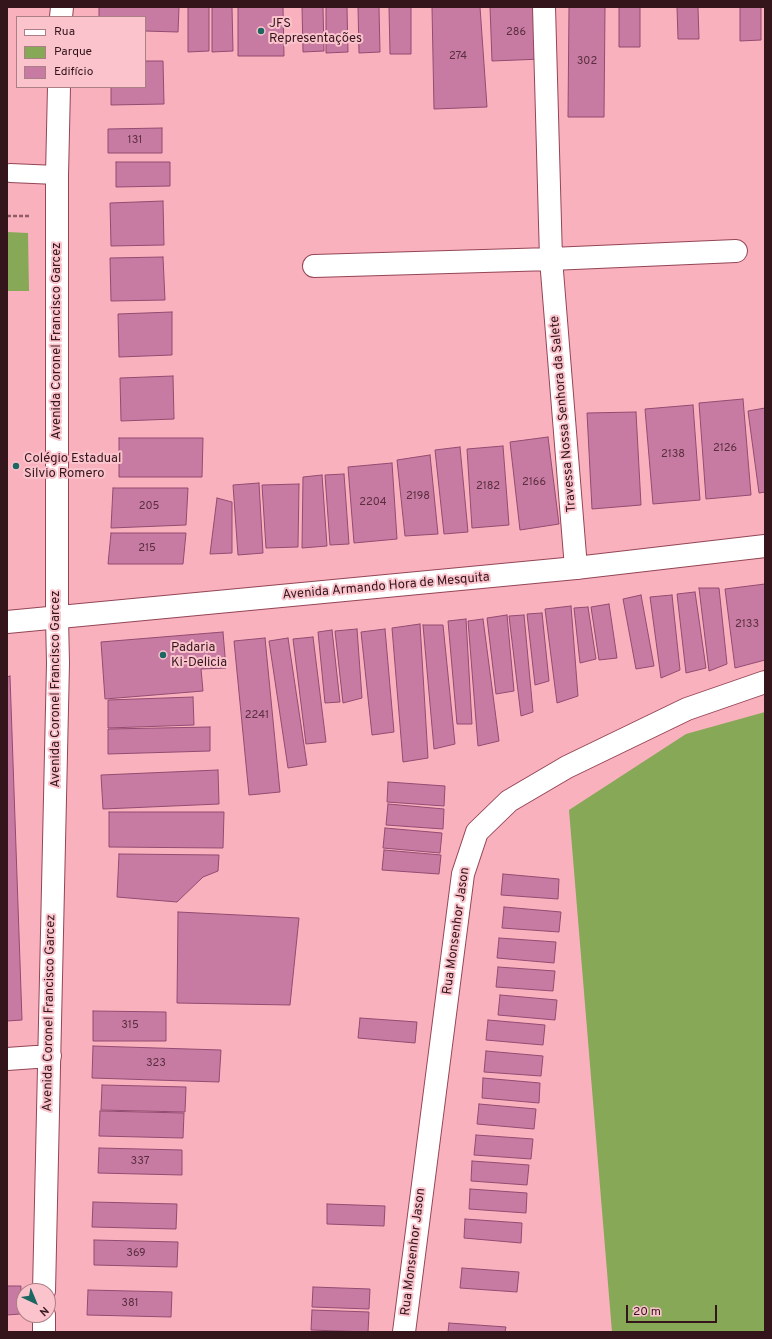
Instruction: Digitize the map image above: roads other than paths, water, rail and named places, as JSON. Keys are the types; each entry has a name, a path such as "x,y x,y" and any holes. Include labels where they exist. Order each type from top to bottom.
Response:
{"street":[{"name":"Travessa Nossa Senhora da Salete","path":"544,7 551,259 576,568"},
{"name":"Avenida Coronel Francisco Garcez","path":"44,1283 58,663 57,175 59,88"},
{"path":"314,266 551,259 736,251"},
{"name":"Avenida Armando Hora de Mesquita","path":"7,622 576,568 765,546"},
{"name":"Rua Monsenhor Jason","path":"404,1332 463,874 477,832 509,801 567,767 687,709 765,682"},
{"path":"7,1059 50,1056"}],"lane":[{"path":"10,173 57,175"}],"place":[{"name":"JFS Representações","path":"261,31"},
{"name":"Colégio Estadual Silvio Romero","path":"16,466"},
{"name":"Padaria Ki-Delicia","path":"163,655"}]}
